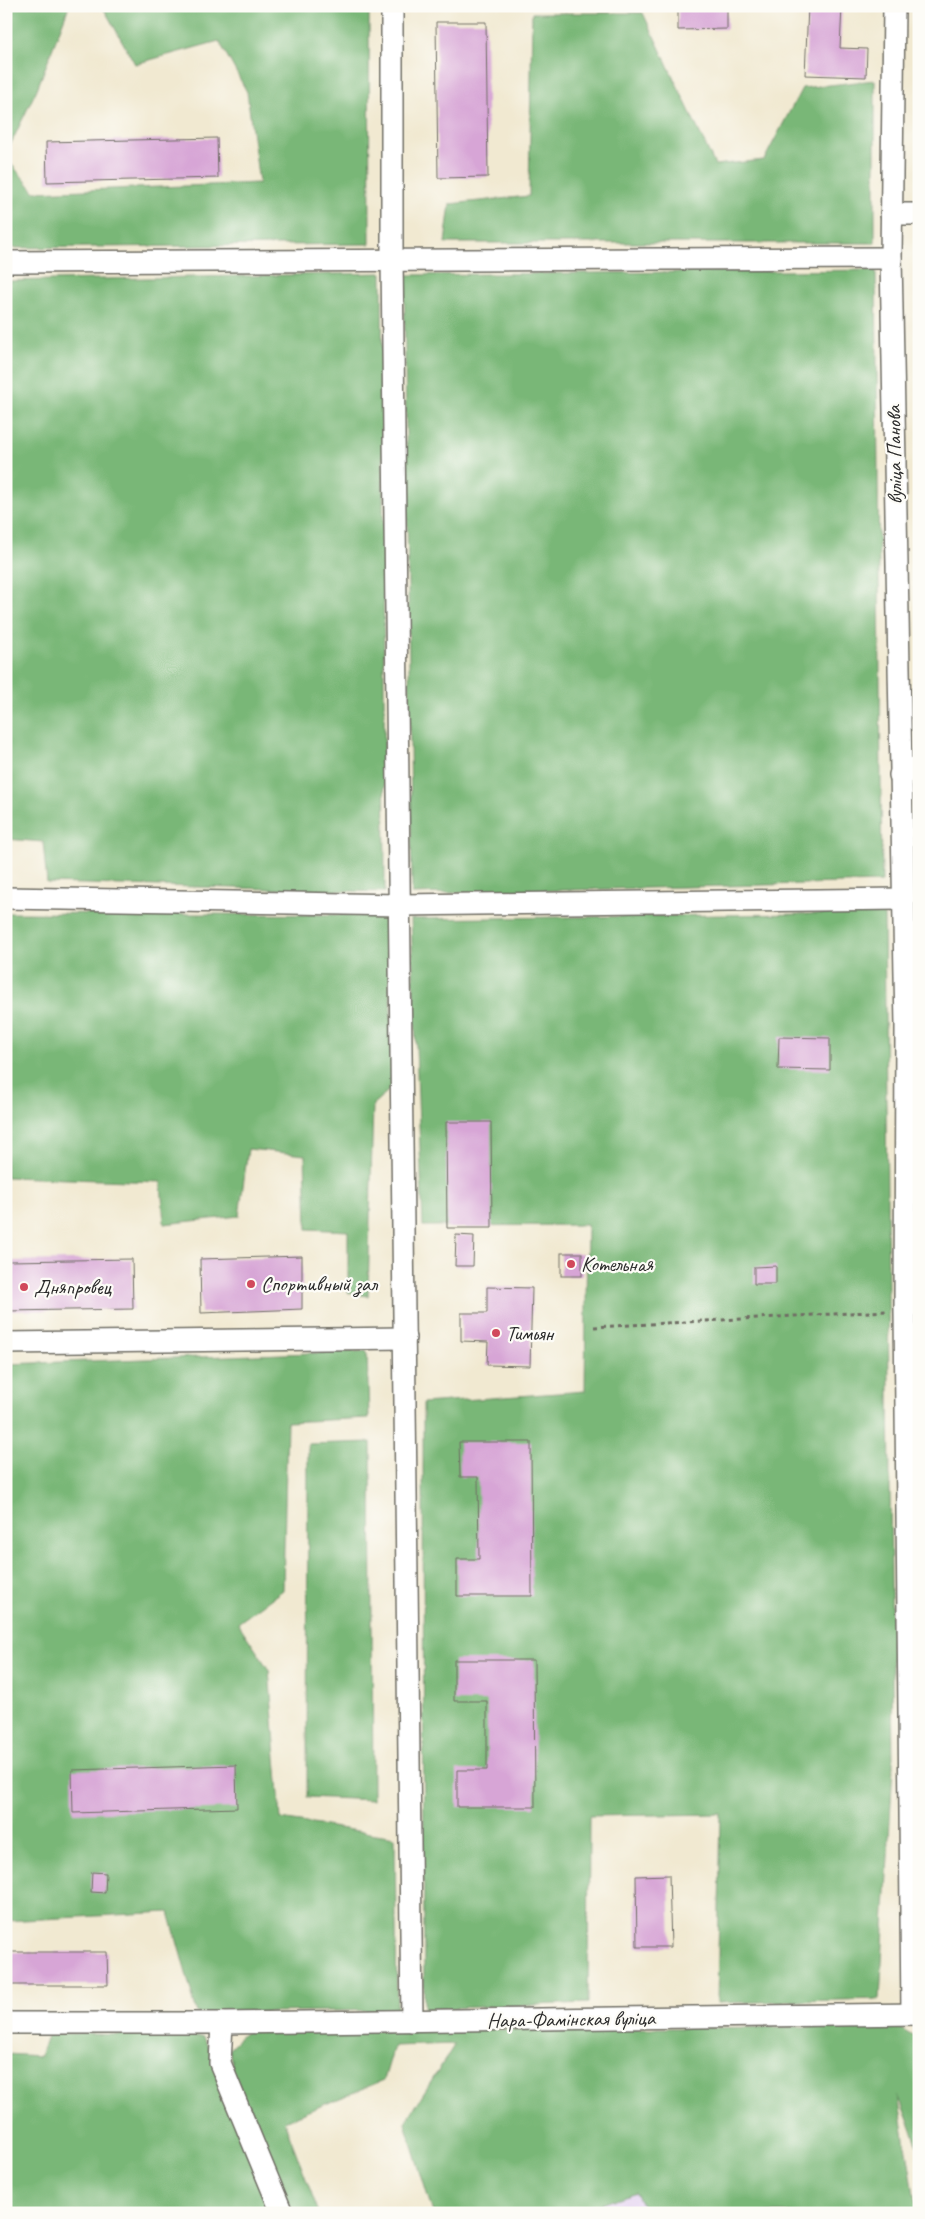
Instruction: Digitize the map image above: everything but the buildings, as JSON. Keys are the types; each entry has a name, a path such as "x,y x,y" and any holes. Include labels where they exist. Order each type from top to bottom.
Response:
{"street":[{"path":"392,6 392,258 412,2021"},
{"name":"вуліца Панова","path":"894,6 891,258 910,771 903,899 912,1042 905,1310 915,2014"},
{"path":"891,214 919,214"},
{"path":"6,262 392,258 891,258"},
{"path":"6,898 400,904 903,899"},
{"path":"6,1343 405,1338"},
{"name":"Нара-Фамінская вуліца","path":"6,2023 222,2023 915,2014"},
{"path":"222,2023 220,2063 282,2213"}],"path":[{"path":"594,1327 905,1310"}],"shaded area":[{"path":"637,2192 646,2213 576,2213"}],"green space":[{"path":"6,6 69,6 37,89 6,154"},
{"path":"106,6 369,6 370,244 6,248 6,158 35,192 259,183 247,92 219,41 135,64 104,9"},
{"path":"532,13 643,13 715,165 764,160 802,88 875,80 875,243 445,243 450,204 529,196"},
{"path":"876,270 882,882 412,894 404,275"},
{"path":"382,273 385,892 47,883 43,842 6,839 6,281"},
{"path":"6,913 387,915 394,1086 373,1104 368,1296 348,1293 348,1231 307,1229 305,1155 248,1149 239,1216 164,1224 161,1182 6,1177"},
{"path":"884,913 893,1767 880,1999 717,2003 721,1814 589,1816 588,2003 424,2009 423,1403 585,1391 587,1225 423,1226 411,919"},
{"path":"367,1351 369,1418 287,1422 283,1590 238,1623 269,1670 281,1819 395,1837 397,2010 197,2013 169,1912 6,1921 6,1364"},
{"path":"371,1442 373,1800 307,1797 308,1444"},
{"path":"896,2026 919,2040 919,2148 898,2095 917,2213 646,2213 636,2192 576,2213 433,2213 405,2123 455,2044 394,2046 384,2080 284,2121 319,2213 293,2213 233,2073 229,2048 248,2030"},
{"path":"48,2033 204,2037 275,2213 6,2213 6,2054 40,2056"}],"place":[{"name":"Котельная","path":"571,1264"},
{"name":"Спортивный зал","path":"251,1284"},
{"name":"Дняпровец","path":"24,1287"},
{"name":"Тимьян","path":"496,1333"}]}
